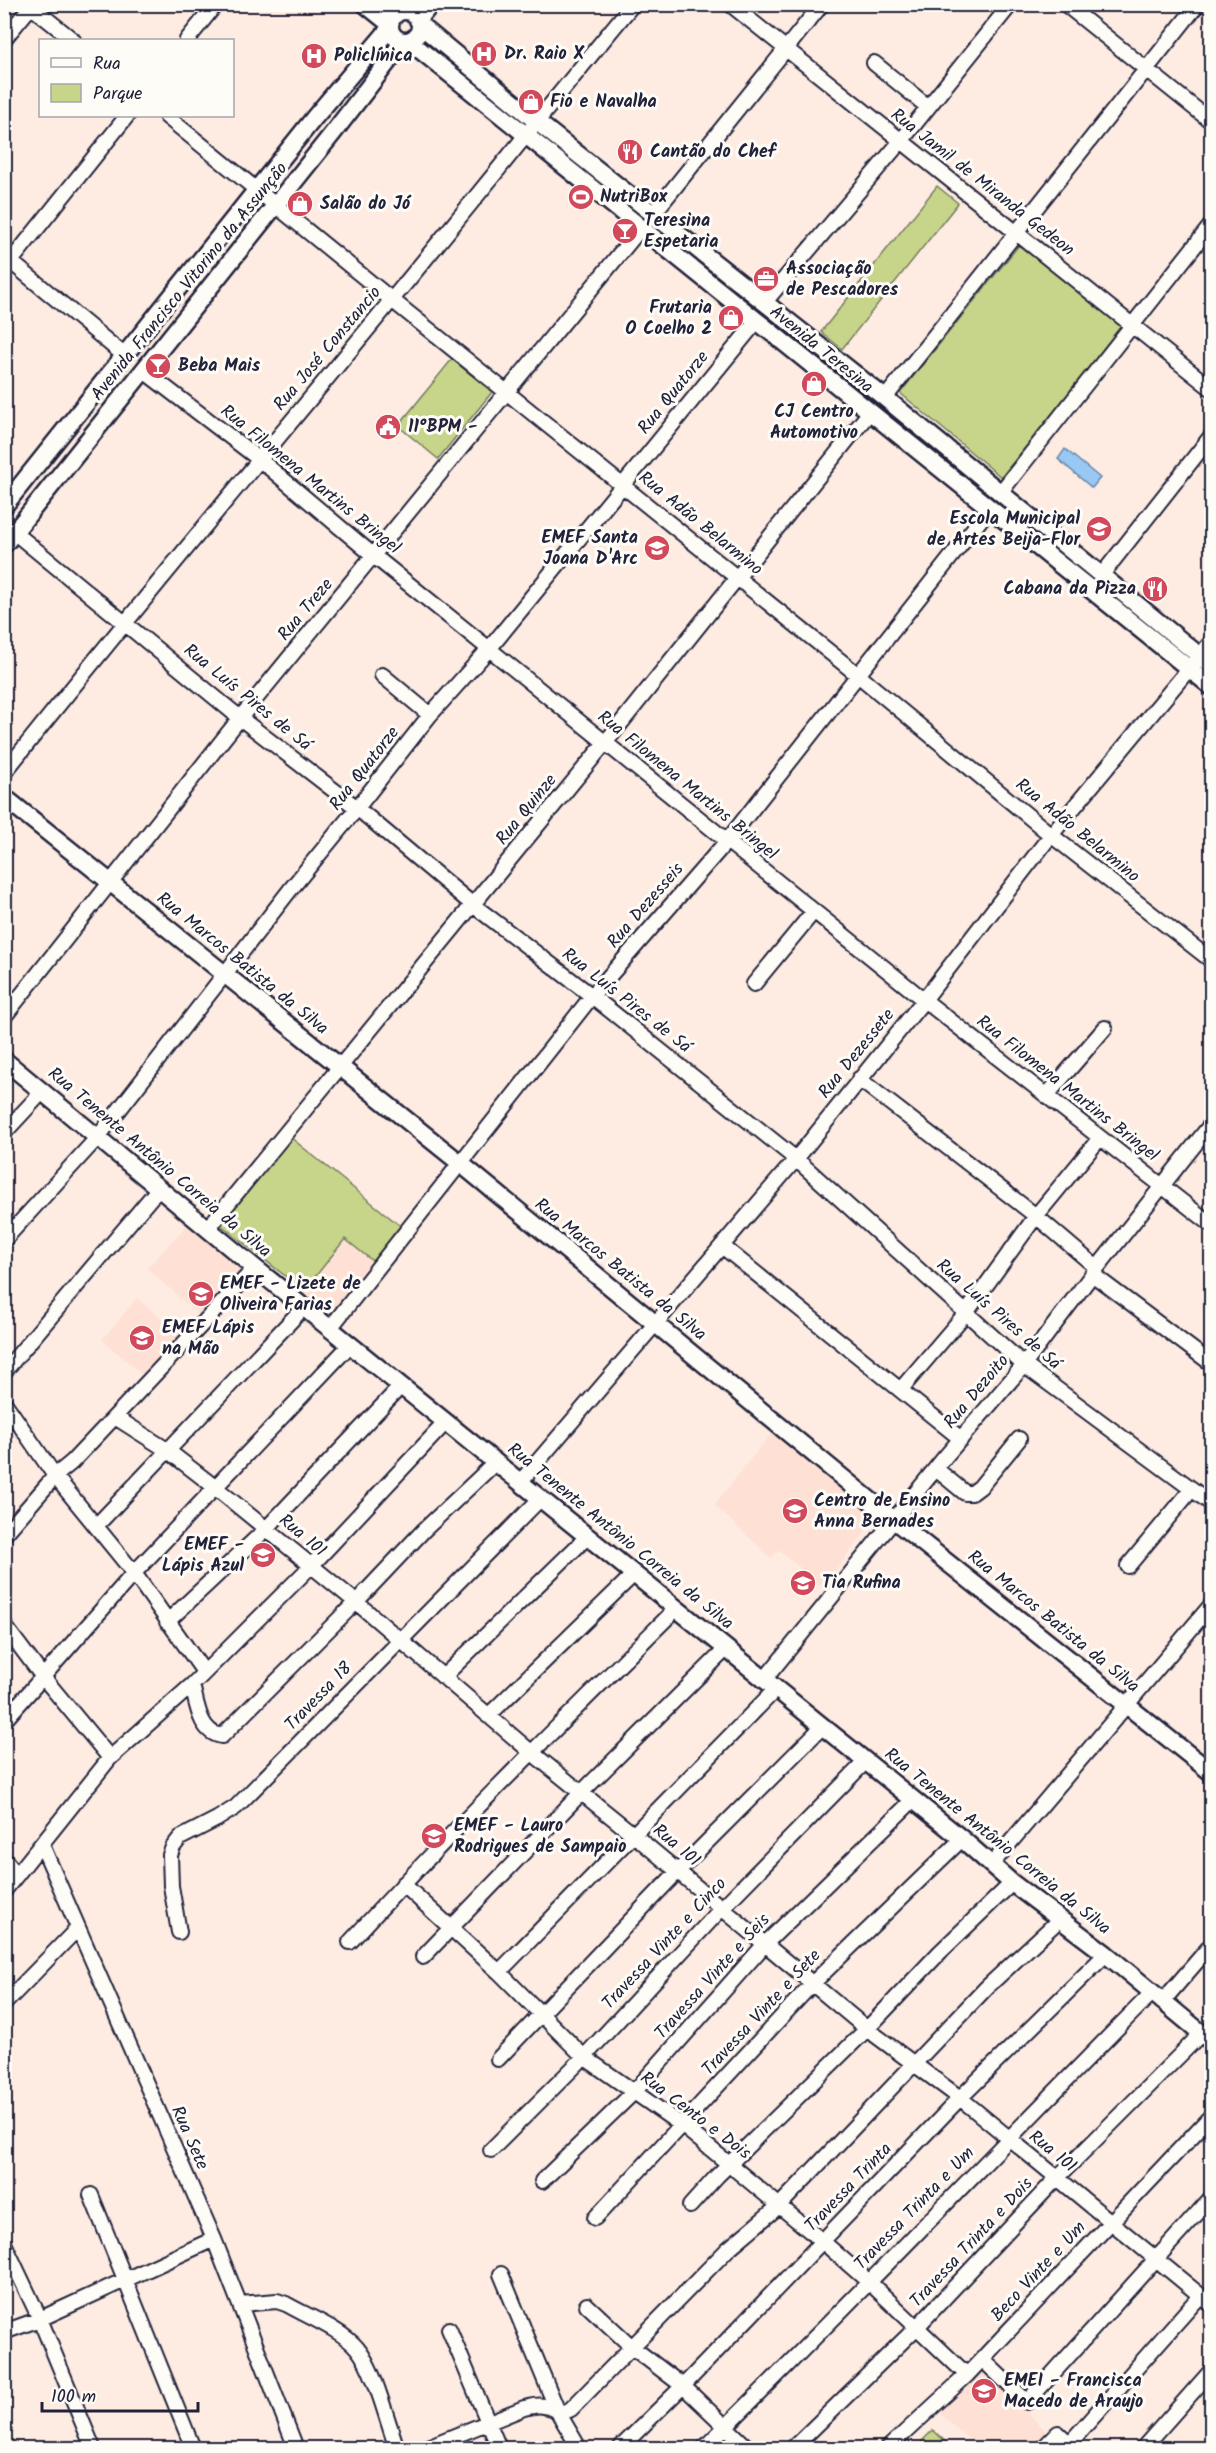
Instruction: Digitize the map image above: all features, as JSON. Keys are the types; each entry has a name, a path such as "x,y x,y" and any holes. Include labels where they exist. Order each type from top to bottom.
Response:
{"main road":[{"name":"Avenida Teresina","path":"365,4 403,16 885,398 1101,576 1201,664 1212,687"},
{"name":"Avenida Francisco Vitorino da Assunção","path":"4,506 314,118 403,16 431,4"},
{"name":"Avenida Teresina","path":"403,16 394,37 406,41 989,509 1201,664"},
{"name":"Avenida Francisco Vitorino da Assunção","path":"9,539 406,41"},
{"path":"314,118 333,133"},
{"path":"125,356 135,351 142,354 146,360 144,371"},
{"path":"820,374 833,357"},
{"path":"29,475 49,489"},
{"name":"Rua Marcos Batista da Silva","path":"4,797 460,1163 894,1520 1212,1773"},
{"name":"Rua Tenente Antônio Correia da Silva","path":"4,1060 255,1268 331,1327 350,1345 962,1839 1012,1883 1106,1954 1206,2038"}],"street":[{"path":"188,39 216,4"},
{"name":"Rua José Constancio","path":"4,773 124,622 392,300 524,135 633,4"},
{"name":"Rua Jamil de Miranda Gedeon","path":"730,4 1212,389"},
{"path":"653,214 822,4"},
{"path":"764,303 901,141 1011,4"},
{"path":"1065,4 1212,122"},
{"path":"885,398 1198,4"},
{"path":"4,39 31,5 72,39"},
{"path":"874,63 928,107"},
{"path":"125,356 7,263 126,117"},
{"name":"Rua Adão Belarmino","path":"167,117 858,675 1051,835 1212,961"},
{"path":"1000,493 1212,224"},
{"name":"Rua Treze","path":"4,1017 240,718 640,229"},
{"name":"Rua Quatorze","path":"4,1240 98,1137 430,715 489,649 756,322"},
{"name":"Rua Filomena Martins Bringel","path":"144,371 259,459 374,556 924,1000 1212,1225"},
{"name":"Rua Quinze","path":"208,1228 605,743 868,413"},
{"path":"1101,576 1212,435"},
{"name":"Rua Dezesseis","path":"331,1327 592,996 727,841 989,509"},
{"name":"Rua Luís Pires de Sá","path":"9,539 124,622 240,718 357,808 472,905 592,996 796,1159 1024,1365 1212,1504"},
{"name":"Rua Dezessete","path":"521,1481 796,1159 924,1000 1051,835 1201,664 1212,641"},
{"path":"382,675 430,715"},
{"path":"754,984 814,911"},
{"path":"1047,1095 1105,1028"},
{"path":"859,1079 1036,1216 1094,1271 1212,1364"},
{"path":"4,1133 42,1092"},
{"name":"Rua Dezoito","path":"499,1972 634,1835 770,1684 894,1520 1024,1365 1094,1271 1212,1123"},
{"path":"901,1389 966,1312 1036,1216 1100,1138"},
{"path":"4,1372 159,1188"},
{"path":"722,1246 961,1439"},
{"path":"4,1535 55,1476 72,1462 255,1268"},
{"path":"97,1526 304,1306"},
{"path":"4,1721 134,1573 350,1345"},
{"path":"167,1622 266,1529 402,1386"},
{"path":"4,1402 55,1476 134,1573 204,1672"},
{"name":"Rua 101","path":"115,1417 167,1450 216,1488 310,1567 356,1602 399,1642 867,2029 960,2098 1007,2139 1212,2305"},
{"path":"4,1891 110,1758 192,1685 310,1567 446,1422"},
{"path":"936,1468 965,1493 972,1493 980,1487 1019,1439"},
{"path":"192,1685 200,1714 208,1730 214,1735 222,1736 230,1731 424,1530 496,1462"},
{"path":"1128,1566 1192,1489"},
{"name":"Travessa 18","path":"179,1932 171,1886 170,1855 173,1846 185,1835 218,1819 236,1807 541,1498"},
{"path":"443,1677 587,1537"},
{"path":"488,1716 634,1574"},
{"path":"992,1864 1212,1604"},
{"path":"350,1942 531,1752 676,1609"},
{"path":"4,1625 43,1677 110,1758"},
{"path":"423,1957 581,1793 726,1649"},
{"path":"498,2059 678,1871 822,1726"},
{"name":"Travessa Vinte e Cinco","path":"491,2150 584,2057 722,1908 865,1762"},
{"name":"Travessa Vinte e Seis","path":"542,2181 634,2092 765,1944 913,1800"},
{"name":"Travessa Vinte e Sete","path":"595,2218 683,2126 813,1983 962,1839"},
{"name":"Rua Sete","path":"42,1845 214,2239 296,2448"},
{"path":"4,1859 16,1875"},
{"path":"690,2206 867,2029 940,1952 1012,1883"},
{"name":"Rua Cento e Dois","path":"403,1884 499,1972 584,2057 683,2126 779,2205 870,2283 967,2375"},
{"path":"425,2448 524,2408 538,2405 565,2413 571,2409 728,2249 779,2205 987,1987 1060,1919"},
{"path":"4,2004 78,1928"},
{"name":"Travessa Trinta e Um","path":"704,2448 870,2283 1007,2139 1212,1944"},
{"name":"Travessa Trinta","path":"620,2448 683,2386 960,2098 1106,1954"},
{"name":"Travessa Trinta e Dois","path":"792,2448 916,2328 1056,2179 1206,2038"},
{"name":"Beco Vinte e Um","path":"888,2448 967,2375 1212,2115"},
{"path":"91,2195 193,2448"},
{"path":"982,2359 1027,2402 1212,2197"},
{"path":"4,2332 40,2319 214,2239"},
{"path":"4,2243 40,2319 93,2448"},
{"path":"501,2274 558,2412 579,2448"},
{"path":"1043,2448 1058,2433 1072,2446 1200,2296"},
{"path":"240,2304 277,2301 286,2304 343,2336 357,2347 370,2372 397,2448"},
{"path":"587,2305 632,2347 683,2386 748,2448"},
{"path":"449,2329 499,2448"},
{"path":"1143,2448 1212,2370"}],"shaded area":[{"name":"EMEF - Lizete de Oliveira Farias","path":"193,1218 199,1224 200,1235 210,1243 220,1241 249,1268 203,1319 147,1268"},
{"path":"346,1239 375,1263 332,1315 304,1291"},
{"name":"EMEF Lápis na Mão","path":"137,1298 183,1336 146,1378 102,1340"},
{"name":"Centro de Ensino Anna Bernades","path":"774,1430 876,1517 823,1588 779,1550 771,1558 714,1505"},
{"name":"EMEI - Francisca Macedo de Araujo","path":"983,2368 1049,2434 1035,2448 978,2448 940,2413"}],"green space":[{"path":"937,186 958,203 842,349 821,332"},
{"path":"1019,245 1125,327 1001,477 900,393"},
{"path":"452,359 492,392 438,459 398,426"},
{"path":"290,1137 403,1228 375,1263 345,1239 304,1291 221,1225"},
{"path":"933,2430 952,2448 915,2448"}],"water":[{"path":"1065,449 1100,478 1092,488 1058,459"}],"place":[{"name":"Dr. Raio X","path":"484,54"},
{"name":"Policlínica","path":"314,56"},
{"name":"Fio e Navalha","path":"531,102"},
{"name":"Cantão do Chef","path":"630,152"},
{"name":"NutriBox","path":"581,197"},
{"name":"Salão do Jó","path":"300,204"},
{"name":"Teresina Espetaria","path":"625,231"},
{"name":"Associação de Pescadores","path":"766,279"},
{"name":"Frutaria O Coelho 2","path":"731,318"},
{"name":"Beba Mais","path":"158,366"},
{"name":"CJ Centro Automotivo","path":"814,384"},
{"name":"11°BPM -","path":"388,427"},
{"name":"Escola Municipal de Artes Beija-Flor","path":"1099,529"},
{"name":"EMEF Santa Joana D'Arc","path":"657,548"},
{"name":"Cabana da Pizza","path":"1155,589"},
{"name":"EMEF - Lizete de Oliveira Farias","path":"201,1294"},
{"name":"EMEF Lápis na Mão","path":"142,1338"},
{"name":"Centro de Ensino Anna Bernades","path":"795,1511"},
{"name":"EMEF - Lápis Azul","path":"263,1555"},
{"name":"Tia Rufina","path":"803,1583"},
{"name":"EMEF - Lauro Rodrigues de Sampaio","path":"434,1836"},
{"name":"EMEI - Francisca Macedo de Araujo","path":"984,2391"}]}
